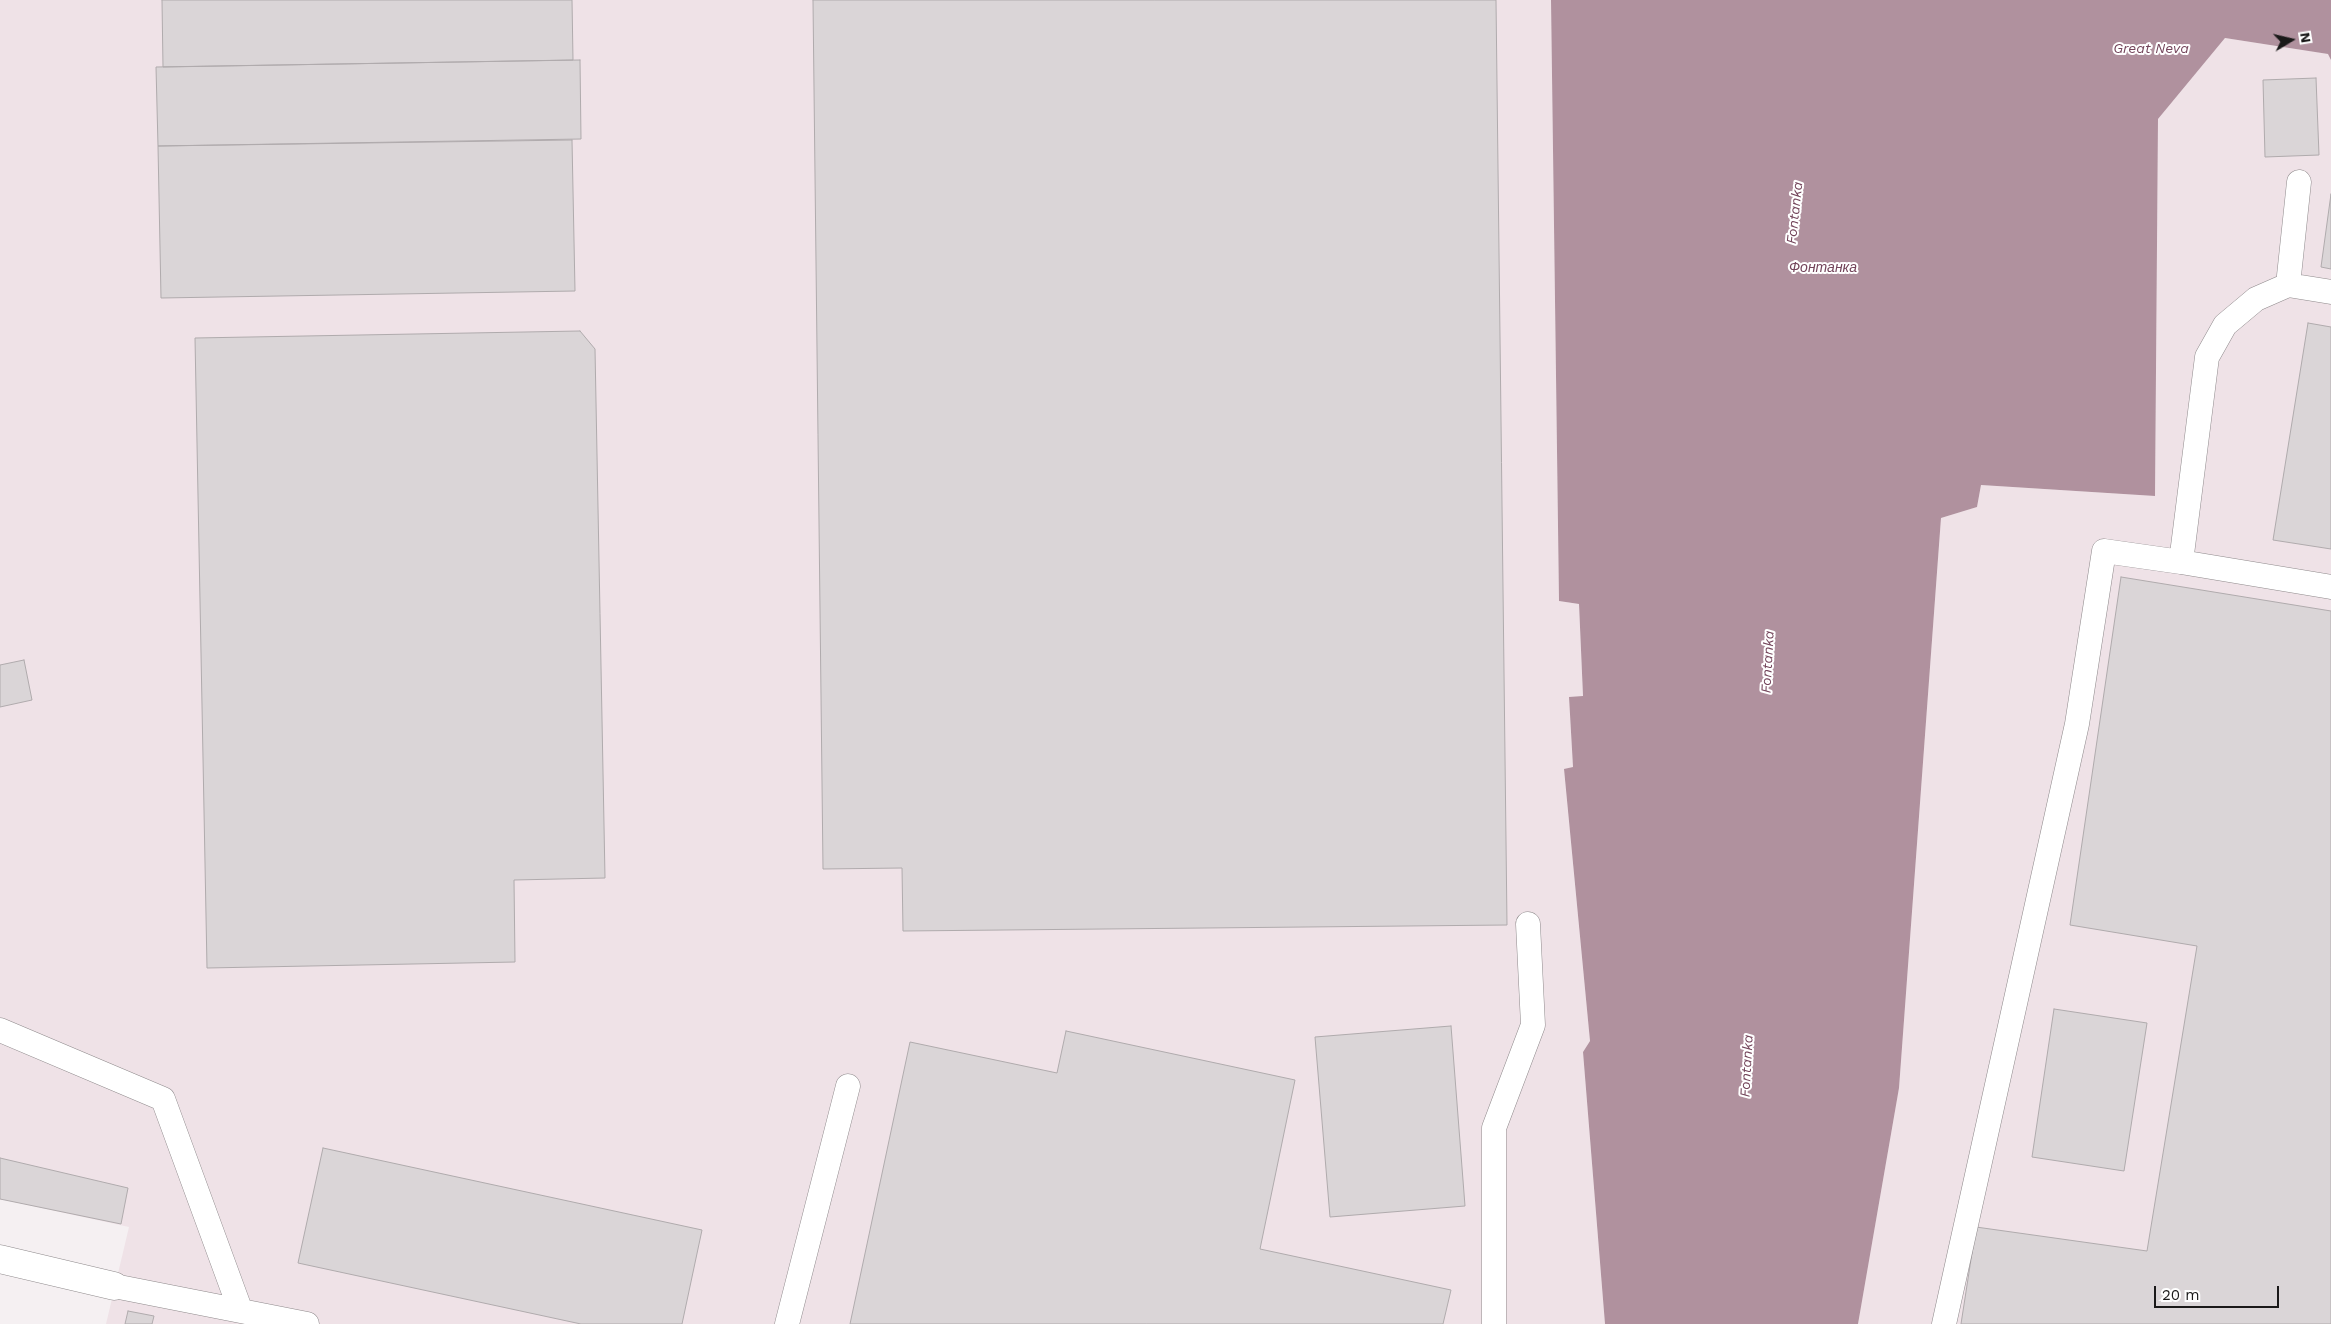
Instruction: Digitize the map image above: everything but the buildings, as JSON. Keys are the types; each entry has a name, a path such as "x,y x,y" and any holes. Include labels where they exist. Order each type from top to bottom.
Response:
{"street":[{"path":"0,1258 114,1286"}],"lane":[{"path":"2288,285 2299,182"},
{"path":"2181,562 2207,357 2225,325 2256,299 2288,285 2331,292"},
{"path":"1944,1324 2077,724 2104,551 2331,587"},
{"path":"1494,1324 1494,1128 1533,1025 1528,924"},
{"path":"0,1030 163,1098 240,1309"},
{"path":"787,1324 848,1086"},
{"path":"114,1286 240,1309 307,1324"}],"shaded area":[{"path":"0,0 1551,0 1559,601 1579,604 1583,697 1569,697 1573,767 1564,770 1590,1041 1583,1052 1605,1324 106,1324 129,1227 0,1199"},
{"path":"2225,38 2329,54 2331,60 2331,1324 1858,1324 1899,1088 1941,518 1977,507 1981,485 2155,496 2158,119"}],"water":[{"name":"Фонтанка","path":"1551,0 2331,0 2331,60 2328,54 2225,38 2158,119 2155,496 1981,485 1977,507 1941,518 1899,1088 1858,1324 1605,1324 1583,1052 1590,1041 1564,769 1573,767 1569,697 1583,696 1579,604 1559,601"}],"water label":[{"name":"Great Neva","path":"2151,49"},
{"name":"Fontanka","path":"1795,213"},
{"name":"Fontanka","path":"1768,662"},
{"name":"Fontanka","path":"1747,1066"}]}
